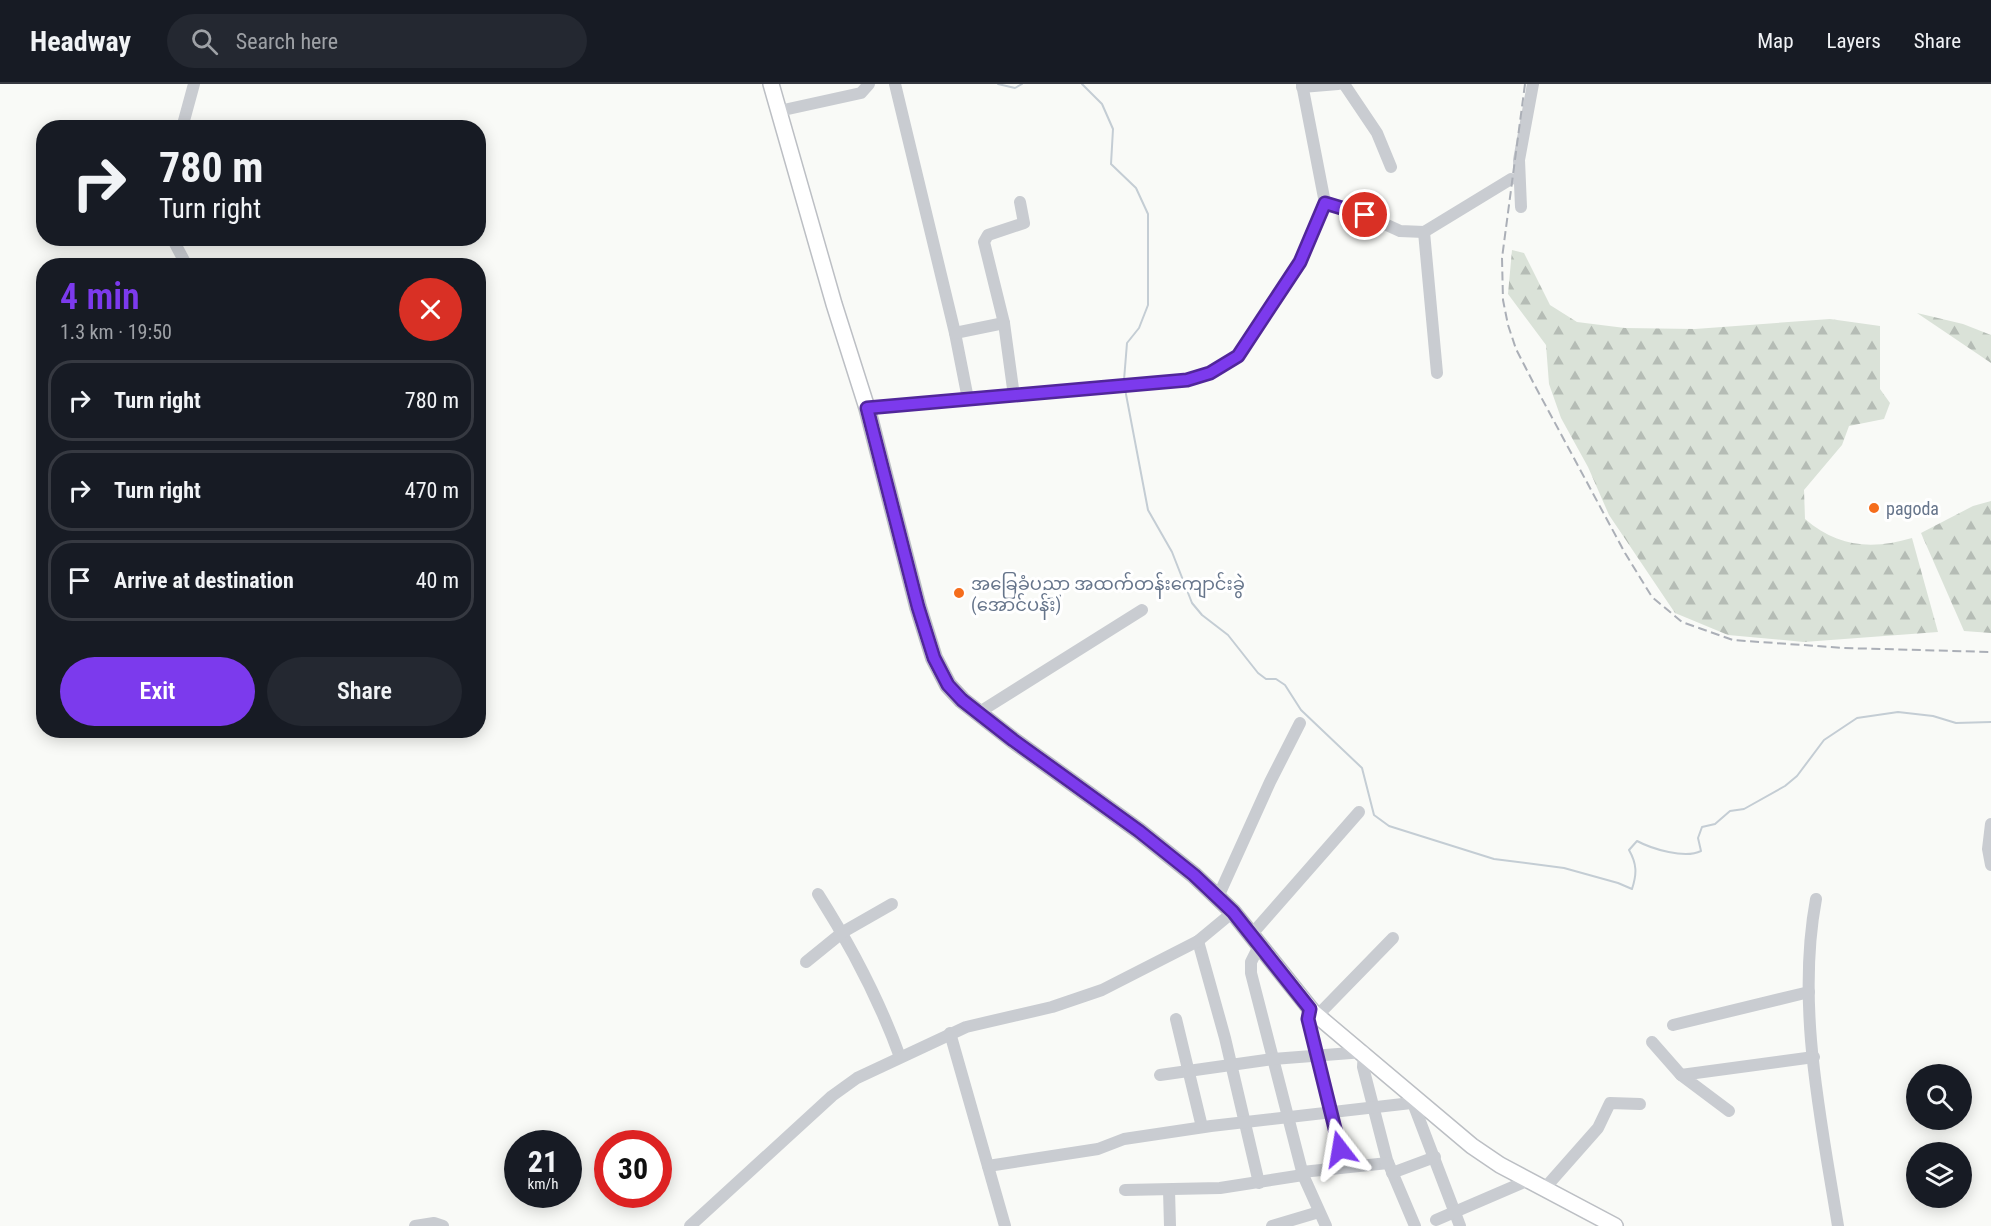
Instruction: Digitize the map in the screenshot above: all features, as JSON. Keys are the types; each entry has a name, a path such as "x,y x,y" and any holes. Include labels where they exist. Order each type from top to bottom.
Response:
{"main road":[{"path":"771,84 867,408 934,658 948,685 978,713 1139,831 1218,897 1233,912 1314,1012 1364,1052 1417,1102 1472,1146 1607,1225"}],"street":[{"path":"184,120 194,84"},
{"path":"779,111 861,93 869,84"},
{"path":"895,84 956,333 968,399"},
{"path":"867,408 1187,380 1210,373 1238,356 1300,262 1325,203 1302,86 1338,84"},
{"path":"1344,84 1377,133 1391,167"},
{"path":"1521,207 1519,160 1533,84"},
{"path":"1325,203 1365,215 1400,231 1424,232 1511,179"},
{"path":"1014,396 1004,323 984,242 988,235 1024,223 1020,202"},
{"path":"1424,232 1437,374"},
{"path":"956,333 1004,323"},
{"path":"978,713 1142,610"},
{"path":"1218,897 1269,782 1300,723"},
{"path":"1326,1226 1303,1174 1251,973 1251,962 1255,940 1359,813"},
{"path":"1991,824 1988,849 1991,865"},
{"path":"818,894 843,932 878,1000 900,1057"},
{"path":"1816,899 1808,941 1809,992 1814,1057 1838,1226"},
{"path":"806,962 843,932 892,904"},
{"path":"690,1226 832,1096 857,1078 966,1027 1052,1007 1102,990 1198,941 1233,912"},
{"path":"1344,1167 1308,1019 1393,938"},
{"path":"1198,941 1231,1064 1259,1183"},
{"path":"1673,1025 1809,992"},
{"path":"1176,1019 1202,1127"},
{"path":"950,1033 1005,1226"},
{"path":"1652,1042 1681,1075 1729,1111"},
{"path":"1160,1075 1273,1059 1317,1058 1364,1052 1363,1067 1390,1168 1415,1226"},
{"path":"1681,1075 1814,1057"},
{"path":"988,1166 1098,1149 1124,1139 1202,1127 1417,1102 1461,1226"},
{"path":"1545,1188 1598,1128 1610,1103 1640,1104"},
{"path":"1125,1190 1169,1190 1259,1183 1344,1167 1390,1168 1435,1157"},
{"path":"1436,1220 1529,1180"},
{"path":"1169,1190 1170,1226"},
{"path":"1272,1226 1319,1212"},
{"path":"415,1226 434,1223 443,1226"}],"green space":[{"path":"1512,250 1524,253 1550,305 1577,322 1625,328 1695,329 1830,319 1880,326 1880,389 1890,403 1884,419 1849,426 1842,445 1804,490 1805,519 1830,535 1855,544 1883,544 1912,538 1938,632 1804,642 1728,635 1675,613 1609,515 1588,467 1561,418 1549,384 1546,345 1508,294"},
{"path":"1917,313 1963,324 1991,335 1991,363"},
{"path":"1991,501 1991,633 1964,631 1921,533 1973,506"}],"waterway":[{"path":"998,84 1015,88 1022,84"},
{"path":"1082,84 1102,104 1113,129 1111,164 1136,188 1148,214 1148,305 1139,328 1127,343 1124,380"},
{"path":"1125,389 1148,510 1172,552 1192,603 1202,615 1228,635 1258,673 1266,679 1276,679 1285,685 1301,710 1362,768 1374,815 1389,826 1494,859 1564,868 1632,889 1635,869 1629,850 1637,841 1660,850 1678,853 1701,851 1698,838 1702,827 1715,824 1730,811 1744,809 1785,786 1797,776 1824,740 1857,718 1898,712 1933,716 1956,723 1991,722"}],"railway":[{"path":"1525,84 1502,258 1503,300 1508,325 1516,349 1534,384 1625,553 1652,597 1682,622 1733,640 1844,648 1991,652"}],"place":[{"name":"pagoda","path":"1874,508"},
{"name":"အခြေခံပညာ အထက်တန်းကျောင်းခွဲ (အောင်ပန်း)","path":"959,593"}],"route":[{"path":"1340,1149 1308,1019 1310,1009 1233,912 1194,875 1139,831 1013,740 962,700 940,673 918,607 867,408 1054,394 1187,380 1210,373 1238,356 1300,262 1325,203 1365,215"}]}
